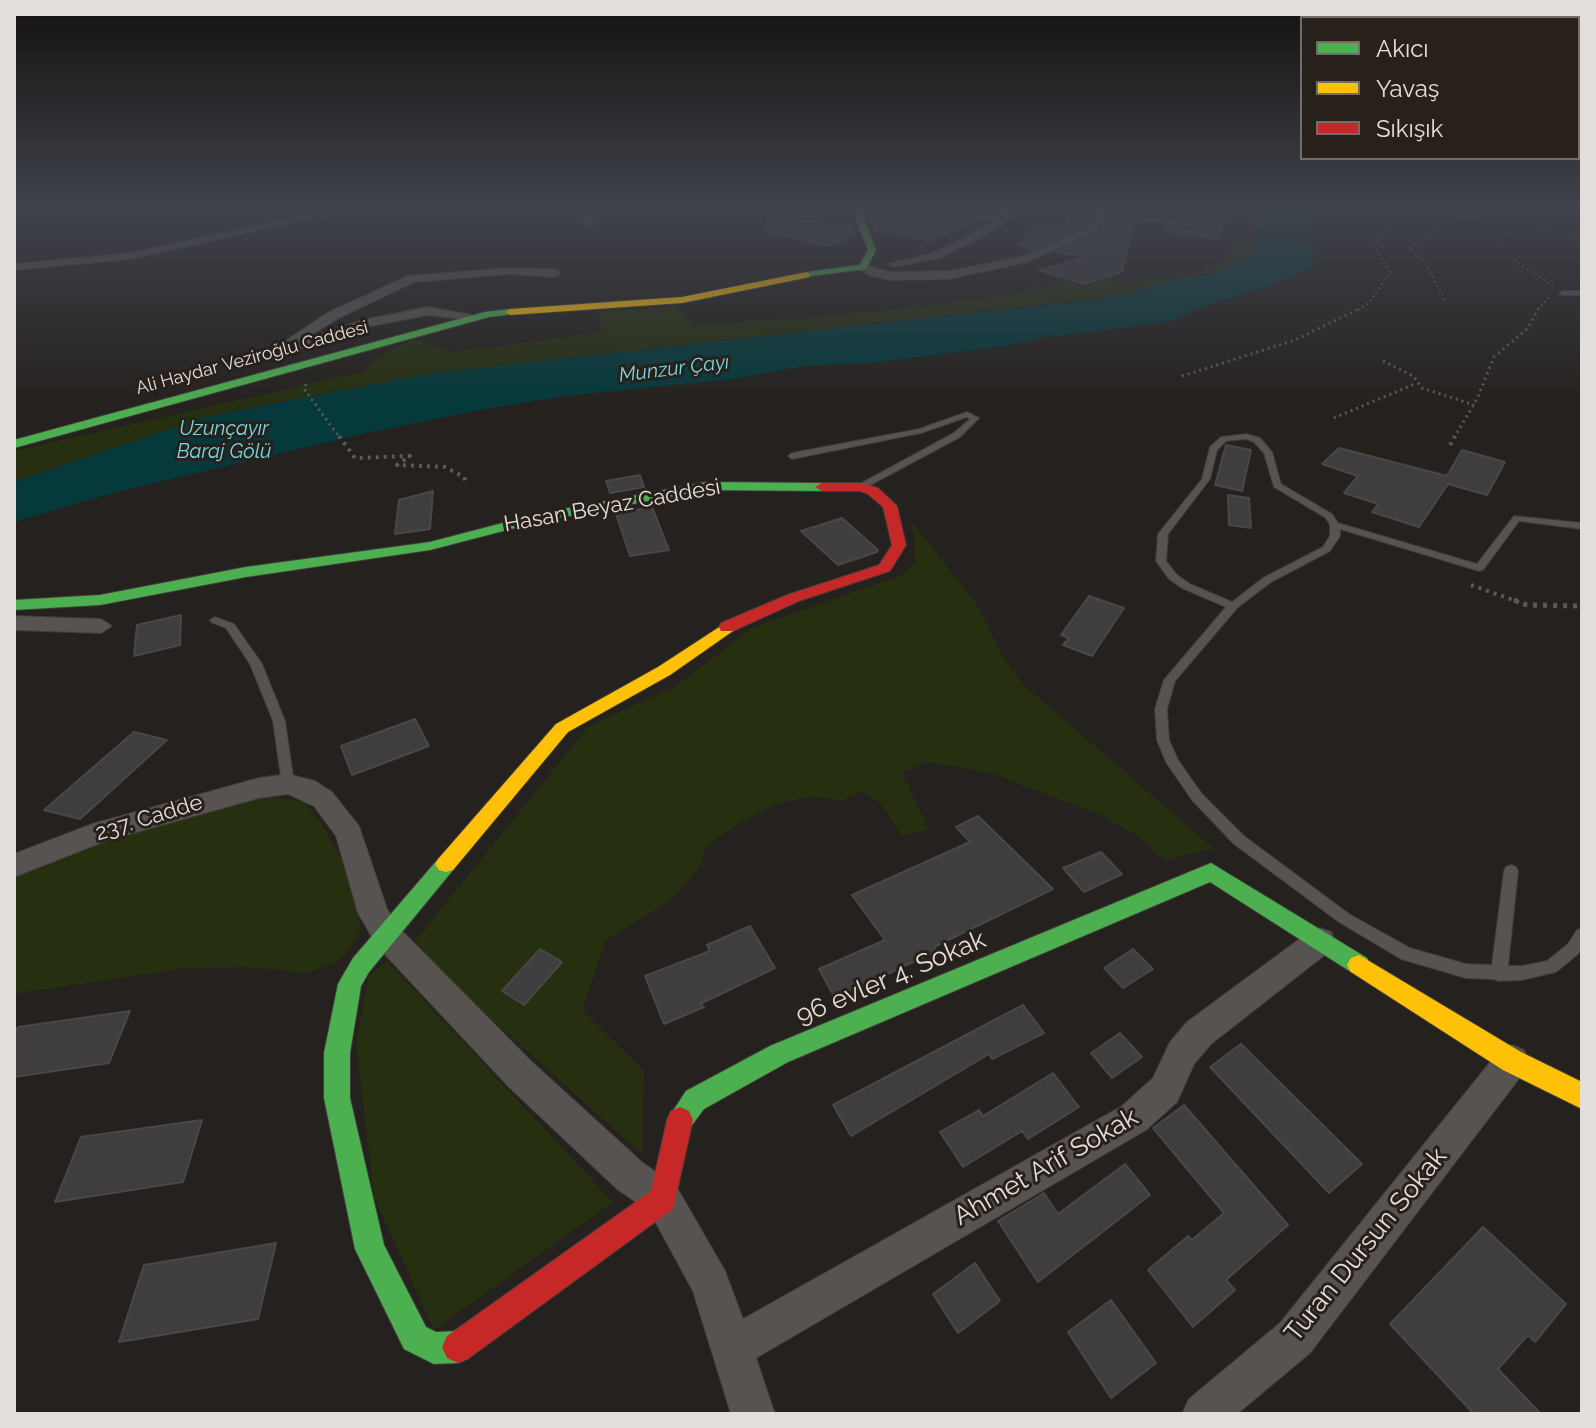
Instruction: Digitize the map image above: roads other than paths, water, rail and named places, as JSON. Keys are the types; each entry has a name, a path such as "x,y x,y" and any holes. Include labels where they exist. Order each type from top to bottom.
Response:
{"street":[{"path":"465,275 412,279 334,315 289,343 300,345 368,323 428,311 477,317"},
{"name":"Ali Haydar Veziroğlu Caddesi","path":"14,444 477,317 693,299 810,275"},
{"path":"882,275 917,275"},
{"name":"Hasan Beyaz Caddesi","path":"14,605 113,598 246,572 430,546 553,515 706,486 861,487"},
{"path":"663,1199 457,1347 434,1348 415,1338 370,1249 337,1098 337,1053 350,984 361,965 388,937 545,747 571,722 664,671 707,638 740,619 885,568 899,545 895,516 882,497 861,487"},
{"path":"14,623 101,626"},
{"path":"288,784 306,788 336,813 357,854 373,913 388,937 521,1075 630,1176 663,1199 696,1250 734,1347 753,1414"},
{"name":"237. Cadde","path":"14,866 102,831 178,808 288,784"},
{"name":"96 evler 4. Sokak","path":"663,1199 681,1116 695,1100 730,1078 779,1054 1211,872 1320,941"},
{"path":"1320,941 1512,1061 1582,1096"},
{"name":"Ahmet Arif Sokak","path":"734,1347 1134,1118 1165,1090 1182,1053 1199,1033 1320,941"},
{"name":"Turan Dursun Sokak","path":"1204,1414 1295,1338 1512,1061"}],"lane":[{"path":"1562,293 1582,293"},
{"path":"792,456 921,431 967,414 975,418 957,435 861,487"},
{"path":"1233,606 1186,586 1173,577 1161,561 1163,534 1206,479 1218,441 1235,436 1257,440 1268,452 1277,485 1329,516 1335,525 1335,536 1327,549 1267,580 1233,606 1170,680 1161,709 1168,751 1197,797 1239,840 1344,918 1406,954 1466,971 1499,974 1551,967 1573,949 1582,935"},
{"path":"1335,525 1479,568 1517,518 1582,526"},
{"path":"215,620 230,626 256,664 279,721 288,784"},
{"path":"1499,974 1511,871"}],"water":[{"name":"Uzunçayır Baraj Gölü","path":"1208,275 1295,275 1267,287 1201,307 1172,321 1040,338 1007,346 871,363 803,366 733,379 564,396 480,410 358,435 117,492 14,522 14,482 205,417 433,373 1090,300 1126,295 1173,279"}],"water label":[{"name":"Munzur Çayı","path":"674,369"}]}
